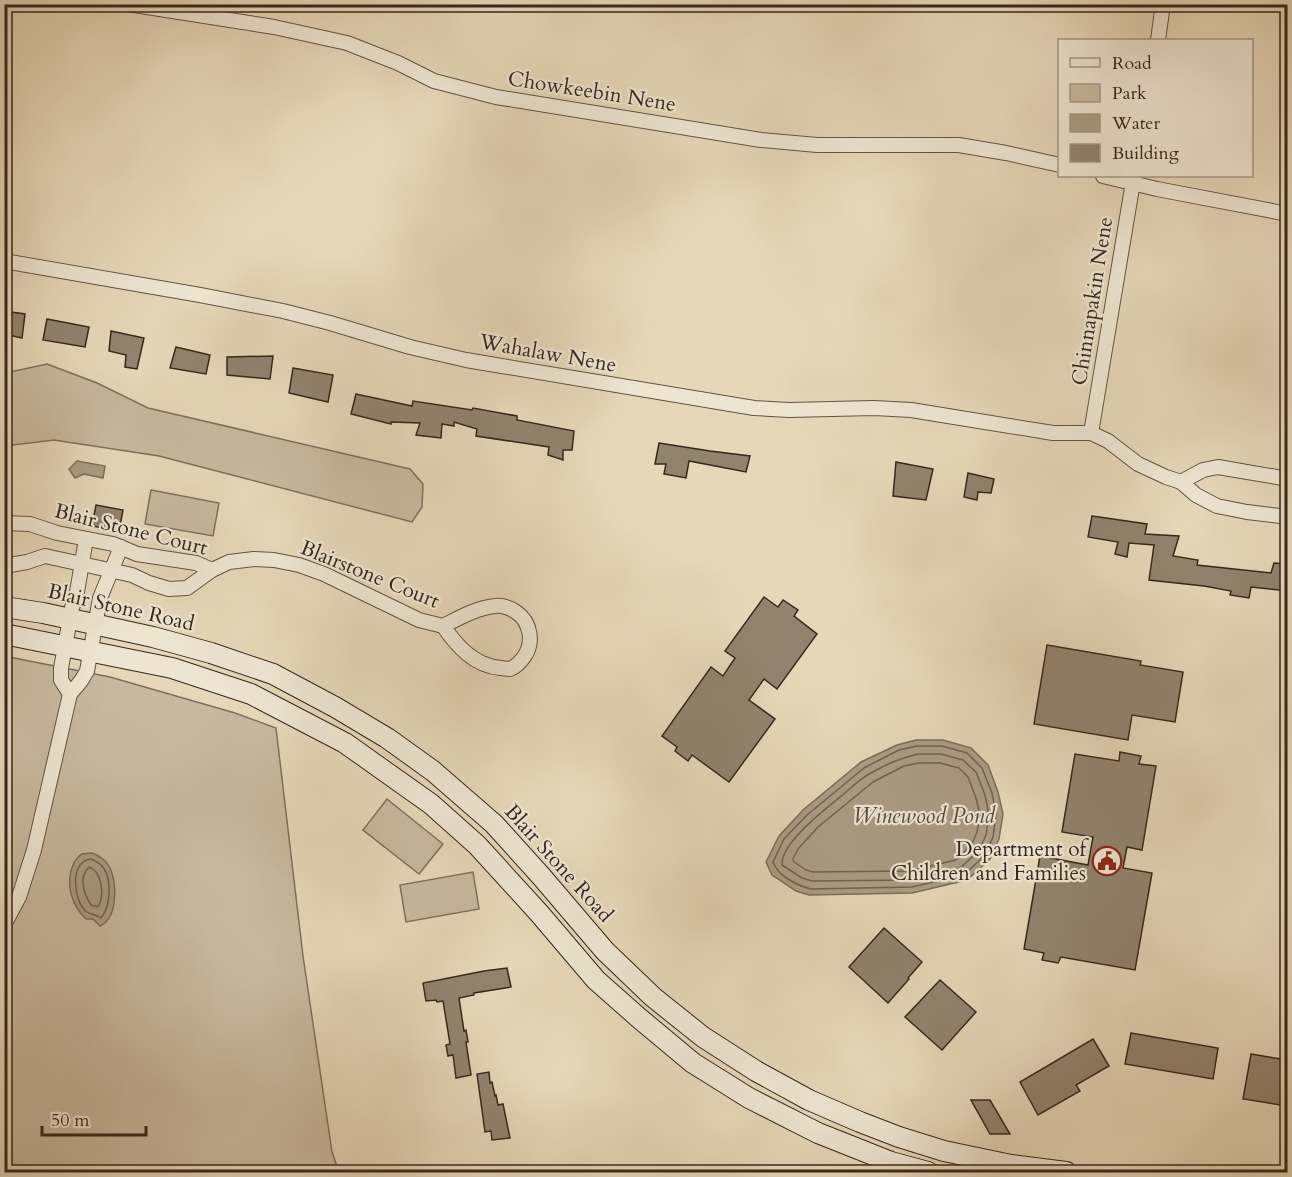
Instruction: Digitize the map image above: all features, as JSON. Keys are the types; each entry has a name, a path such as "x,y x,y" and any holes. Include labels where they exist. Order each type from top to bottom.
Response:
{"main road":[{"name":"Blair Stone Road","path":"4,606 164,640 211,653 273,674 335,706 387,738 433,771 494,824 605,951 653,997 703,1037 756,1071 809,1101 899,1137 944,1151 1011,1165 1066,1173"},
{"path":"4,634 172,668 251,694 345,743 431,804 477,844 596,980 687,1057 749,1098 810,1130 891,1162 928,1173"},
{"path":"477,844 494,824"},
{"path":"687,1057 703,1037"},
{"path":"891,1162 899,1137"}],"street":[{"name":"Chowkeebin Nene","path":"128,4 274,27 347,43 398,63 435,81 496,97 761,140 817,145 959,145 1058,165"},
{"path":"1158,39 1163,4"},
{"path":"1113,177 1133,179 1157,189 1287,214"},
{"name":"Chinnapakin Nene","path":"1091,433 1133,179"},
{"name":"Wahalaw Nene","path":"4,261 284,311 410,347 466,360 754,408 911,410 1053,433 1091,433"},
{"path":"1091,433 1107,441 1138,464 1181,482 1196,495 1217,506 1287,517"},
{"path":"1181,482 1203,470 1218,467 1287,479"},
{"name":"Blair Stone Court","path":"4,523 30,524 57,533 121,547 137,554 196,563 212,570"},
{"path":"70,694 62,680 61,668 86,539"},
{"path":"4,925 19,897 34,850 70,694 87,671 100,598 121,547"},
{"name":"Blair Stone Court","path":"4,566 45,556 132,575 169,590 187,588 212,570"},
{"name":"Blairstone Court","path":"212,570 229,562 255,559 299,565 324,574 419,620 443,626 468,656 491,668 510,669 519,664 527,652 530,640 528,626 522,616 510,608 496,606 479,610 443,626"}],"green space":[{"path":"47,364 97,383 148,408 410,469 423,484 422,507 412,522 159,456 54,440 5,446 5,373"},
{"path":"151,490 219,503 213,536 145,524"},
{"path":"4,656 110,677 235,713 276,728 303,956 332,1152 339,1172 5,1172"},
{"path":"387,799 443,844 419,874 363,830"},
{"path":"473,872 479,909 406,922 400,885"}],"water":[{"path":"77,461 105,466 103,478 84,474 75,478 69,469"},
{"name":"Winewood Pond","path":"916,740 943,740 971,748 988,765 1003,814 999,839 990,859 967,880 912,893 809,895 796,891 772,875 766,862 779,836 803,810 861,762 897,745"},
{"path":"92,853 107,863 115,891 110,916 100,926 93,919 86,919 81,914 70,887 71,872 75,861 82,854"}],"building":[{"path":"4,311 25,314 22,338 4,334"},
{"path":"47,319 89,327 85,347 43,340"},
{"path":"111,331 144,338 137,369 125,367 126,355 109,351"},
{"path":"176,347 210,355 206,374 170,368"},
{"path":"273,356 270,379 227,375 227,357"},
{"path":"293,368 333,375 328,402 289,393"},
{"path":"356,394 412,406 413,401 517,416 517,420 574,431 572,450 563,450 563,460 548,455 549,447 476,436 477,429 454,422 454,426 442,424 441,438 416,435 420,423 391,422 391,424 351,414"},
{"path":"659,443 750,456 746,472 689,461 686,478 664,474 666,464 655,464"},
{"path":"896,462 933,469 926,500 893,496"},
{"path":"968,473 994,479 991,493 978,492 977,500 964,497"},
{"path":"96,505 123,510 119,531 92,526"},
{"path":"1092,516 1147,524 1145,534 1179,536 1173,556 1198,560 1197,565 1271,573 1274,563 1287,564 1287,591 1251,587 1249,598 1230,595 1231,591 1204,586 1149,580 1154,545 1129,543 1127,557 1115,554 1118,542 1088,537"},
{"path":"764,597 778,607 783,600 798,610 794,616 817,634 777,689 764,679 749,700 775,719 729,782 692,755 688,761 675,751 677,747 662,736 711,667 723,676 735,658 725,651"},
{"path":"1047,645 1141,661 1140,665 1183,672 1175,722 1132,715 1128,740 1034,724"},
{"name":"Department of Children and Families","path":"1120,752 1141,756 1139,764 1156,766 1142,850 1127,847 1123,868 1152,873 1135,970 1061,957 1058,963 1042,960 1044,953 1024,949 1040,856 1088,865 1093,837 1062,832 1075,754 1119,761"},
{"path":"884,928 922,962 888,1003 849,967"},
{"path":"507,968 511,987 459,998 468,1042 466,1042 471,1075 456,1078 453,1055 448,1056 446,1045 450,1044 443,1001 426,1001 423,983"},
{"path":"940,980 976,1012 942,1050 905,1017"},
{"path":"1131,1033 1218,1048 1213,1079 1125,1064"},
{"path":"1093,1039 1109,1066 1076,1085 1080,1091 1038,1115 1020,1082"},
{"path":"1251,1054 1287,1060 1287,1106 1243,1099"},
{"path":"489,1072 490,1083 492,1082 498,1105 503,1104 510,1138 492,1140 491,1131 485,1132 477,1074"},
{"path":"971,1100 990,1100 1010,1134 990,1134"}],"place":[{"name":"Department of Children and Families","path":"1107,861"}]}
